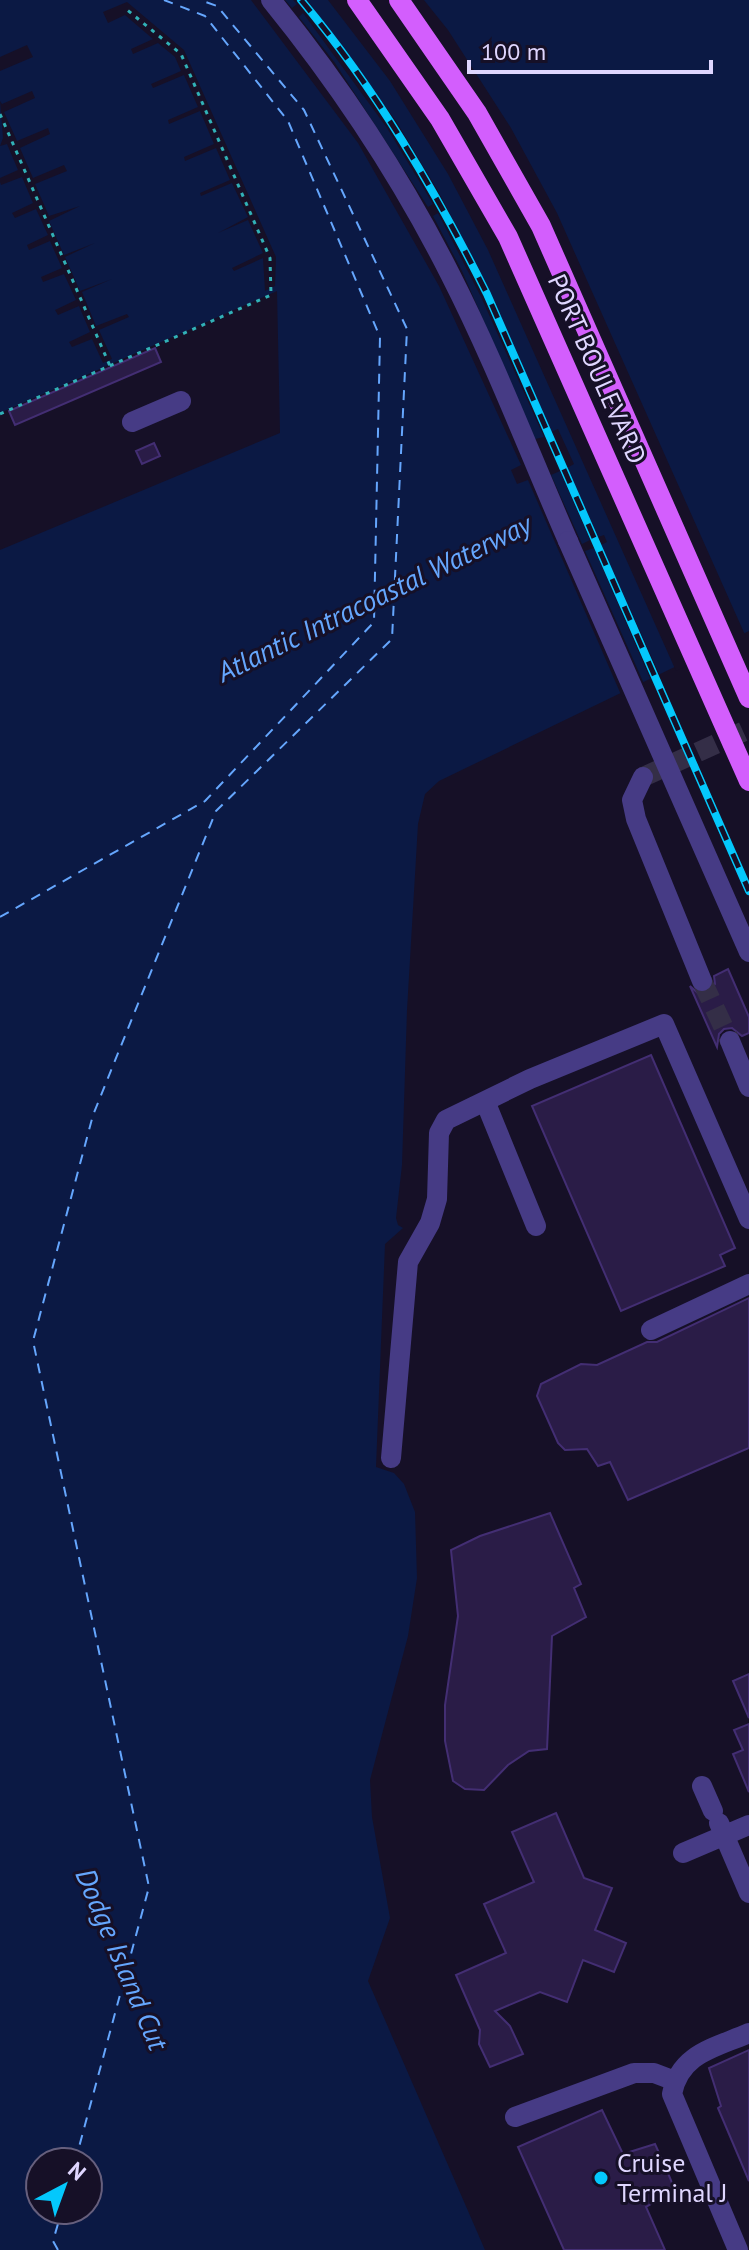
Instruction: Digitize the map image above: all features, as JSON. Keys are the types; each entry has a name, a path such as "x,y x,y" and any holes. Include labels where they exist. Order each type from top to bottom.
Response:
{"main road":[{"name":"PORT BOULEVARD","path":"357,0 440,119 508,237 583,400 749,781"},
{"name":"PORT BOULEVARD","path":"399,0 477,113 541,226 749,698"}],"street":[{"path":"271,0 327,69 369,132 452,276 749,952"},
{"path":"132,422 181,401"},
{"path":"643,777 632,800 636,819 702,981"},
{"path":"391,1458 408,1262 430,1223 437,1199 439,1133 446,1120 664,1024 749,1219"},
{"path":"730,1041 749,1087"},
{"path":"485,1101 536,1226"},
{"path":"651,1330 749,1284"},
{"path":"702,1786 749,1893"},
{"path":"683,1853 719,1823 749,1825"},
{"path":"738,2250 672,2094 675,2081 687,2061 749,2033"},
{"path":"515,2117 611,2069 654,2073 675,2081"}],"path":[{"path":"0,414 271,295 270,258 181,54 126,9"},
{"path":"0,114 110,366"}],"water":[{"path":"0,0 749,0 749,631 439,781 425,794 418,824 402,1165 396,1218 403,1228 385,1244 376,1467 394,1473 404,1484 415,1512 417,1578 408,1636 370,1780 372,1817 390,1918 368,1981 485,2250 0,2250 0,550 280,433 277,291 0,413"}],"pier":[{"path":"251,0 285,0 292,8 297,4 293,0 307,0 396,121 438,191 491,293 551,432 558,429 574,464 567,468 598,537 604,535 607,542 601,545 661,678 652,683 594,548 585,551 645,686 622,697 528,480 517,484 511,470 521,465 439,286 358,143","holes":["303,13 387,128 433,204 428,207 335,63 299,17","438,213 481,297 544,437 535,439 462,271 433,216","560,471 590,540 582,544 551,475"]},
{"path":"328,0 424,0 448,30 511,128 557,213 746,637 676,671 488,250 448,174 390,81"},
{"path":"127,2 184,50 276,257 275,286 265,291 263,258 234,271 232,268 263,253 248,220 218,233 248,217 232,183 201,196 200,193 230,180 216,148 185,161 184,157 214,144 200,111 169,124 168,120 198,107 184,75 153,88 151,84 181,71 175,57 158,43 133,54 131,49 153,39 125,15 108,23 103,12"},
{"path":"27,45 33,57 0,71 0,57"},
{"path":"32,91 35,98 4,112 17,141 48,128 50,134 20,148 33,178 64,165 67,171 35,184 49,216 80,206 49,221 64,255 95,243 65,257 80,291 112,279 82,292 96,326 127,314 129,317 99,330 112,359 103,363 92,339 72,347 69,342 90,332 79,306 58,315 55,310 76,300 64,274 43,282 41,277 62,268 50,241 29,250 27,245 48,235 36,209 15,218 12,213 33,203 22,177 1,185 0,182 0,178 18,170 7,144 0,146 3,138 0,101 2,104"}],"building":[{"path":"155,348 161,362 15,425 9,411"},
{"path":"154,443 160,456 142,464 136,451"},
{"path":"728,969 749,1017 749,1033 742,1036 732,1028 724,1029 719,1034 717,1047 690,986 699,994 708,993 715,984 714,976"},
{"path":"651,1055 735,1248 720,1255 725,1266 621,1311 532,1106"},
{"path":"749,1298 749,1448 628,1500 610,1462 598,1466 587,1449 565,1450 558,1443 537,1396 541,1384 581,1364 597,1365 647,1342 657,1342"},
{"path":"550,1513 581,1584 574,1588 586,1617 552,1636 547,1749 529,1751 508,1765 484,1790 465,1789 453,1781 445,1741 445,1705 458,1616 451,1550 480,1536"},
{"path":"749,1674 749,1718 733,1681"},
{"path":"749,1724 749,1792 733,1754 743,1750 734,1730"},
{"path":"556,1813 584,1878 612,1888 595,1930 626,1943 614,1972 583,1960 567,2002 540,1992 495,2011 510,2026 523,2054 490,2067 479,2044 480,2030 456,1975 506,1953 484,1904 534,1882 512,1832"},
{"path":"749,2050 749,2181 718,2108 721,2106 709,2068"},
{"name":"Cruise Terminal J","path":"602,2110 623,2154 655,2144 665,2166 675,2190 646,2207 665,2250 564,2250 518,2147"}],"ferry route":[{"path":"0,917 205,801 374,622 380,337 288,121 205,16 164,0"},
{"path":"79,2146 149,1887 33,1341 93,1115 216,811 392,639 407,329 304,110 217,6 200,0"},
{"path":"57,2226 53,2241 58,2250"}],"tunnel":[{"path":"643,777 749,729"},
{"path":"702,981 730,1041"}],"railway":[{"path":"301,0 354,69 403,141 487,294 749,891"}],"place":[{"name":"Cruise Terminal J","path":"601,2178"}],"water label":[{"name":"Atlantic Intracoastal Waterway","path":"374,598"},
{"name":"Dodge Island Cut","path":"122,1959"}]}
